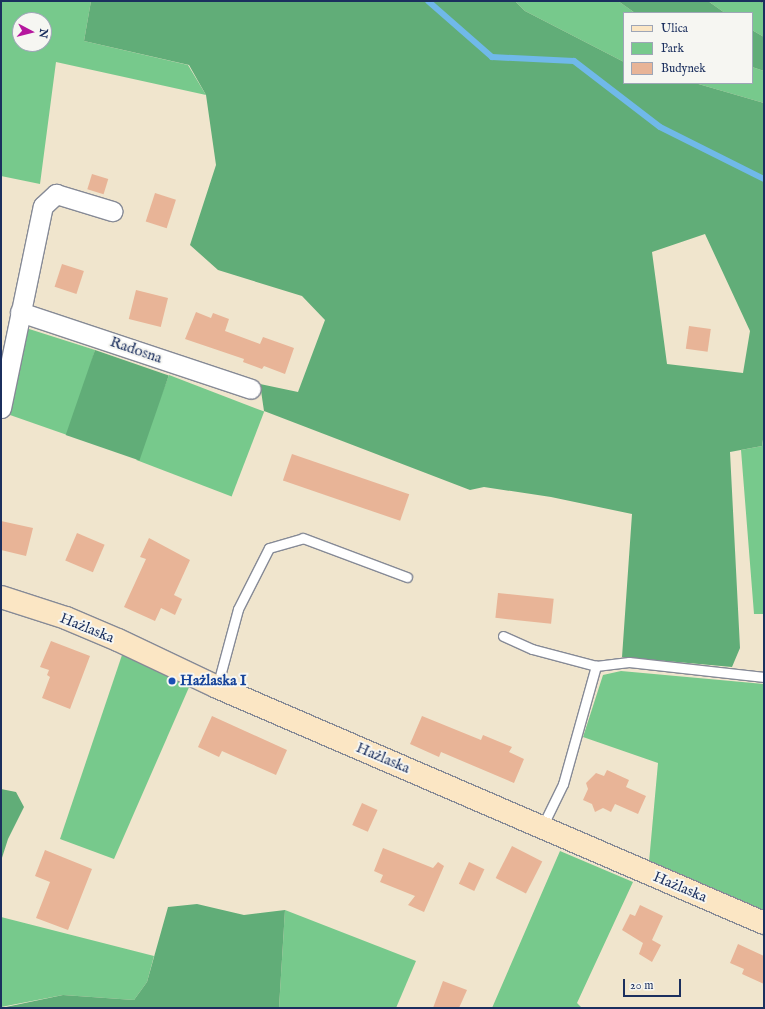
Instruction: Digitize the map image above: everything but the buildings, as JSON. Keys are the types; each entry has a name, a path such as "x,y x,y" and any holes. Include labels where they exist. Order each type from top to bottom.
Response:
{"street":[{"path":"1,408 43,206 56,194 112,211"},
{"name":"Radosna","path":"20,312 251,389"},
{"name":"Hażlaska","path":"1,597 66,618 217,686 764,923"}],"lane":[{"path":"217,686 238,609 269,548 303,538 407,578"},
{"path":"503,636 532,649 596,666 629,662 764,677"},
{"path":"542,827 563,784 596,666"}],"green space":[{"path":"1,1 91,1 84,41 188,65 206,95 56,62 40,184 1,176"},
{"path":"91,1 515,1 525,11 623,61 623,84 698,84 764,103 764,433 762,446 730,452 740,648 732,667 622,657 632,514 551,497 484,487 470,490 264,411 260,384 298,392 325,320 302,296 218,270 190,245 216,165 206,95 189,65 84,41","holes":["705,234 750,331 743,373 667,364 652,252"]},
{"path":"515,1 618,1 634,12 623,12 623,61 525,11"},
{"path":"618,1 708,1 724,12 634,12"},
{"path":"708,1 764,1 764,37 753,31 753,12 724,12"},
{"path":"753,31 764,37 764,71 753,67"},
{"path":"753,67 764,71 764,103 698,84 753,84"},
{"path":"26,328 95,350 70,436 10,415 20,342"},
{"path":"95,350 169,375 139,460 66,435"},
{"path":"169,375 264,412 232,497 136,460"},
{"path":"764,433 764,614 754,614 741,450 762,446"},
{"path":"122,655 190,685 114,859 60,839"},
{"path":"621,671 764,684 763,912 649,862 658,763 583,737 603,675"},
{"path":"1,789 16,792 24,807 8,839 1,861"},
{"path":"560,851 633,882 577,1003 582,1008 492,1008"},
{"path":"197,904 244,915 285,910 279,1008 1,1008 63,995 134,1000 147,982 168,907"},
{"path":"285,910 416,961 396,1008 279,1008"},
{"path":"1,917 154,956 147,982 134,1000 63,995 1,1007"}],"waterway":[{"path":"428,1 492,57 574,61 660,127 764,179"}],"place":[{"name":"Hażlaska I","path":"172,681"}]}
